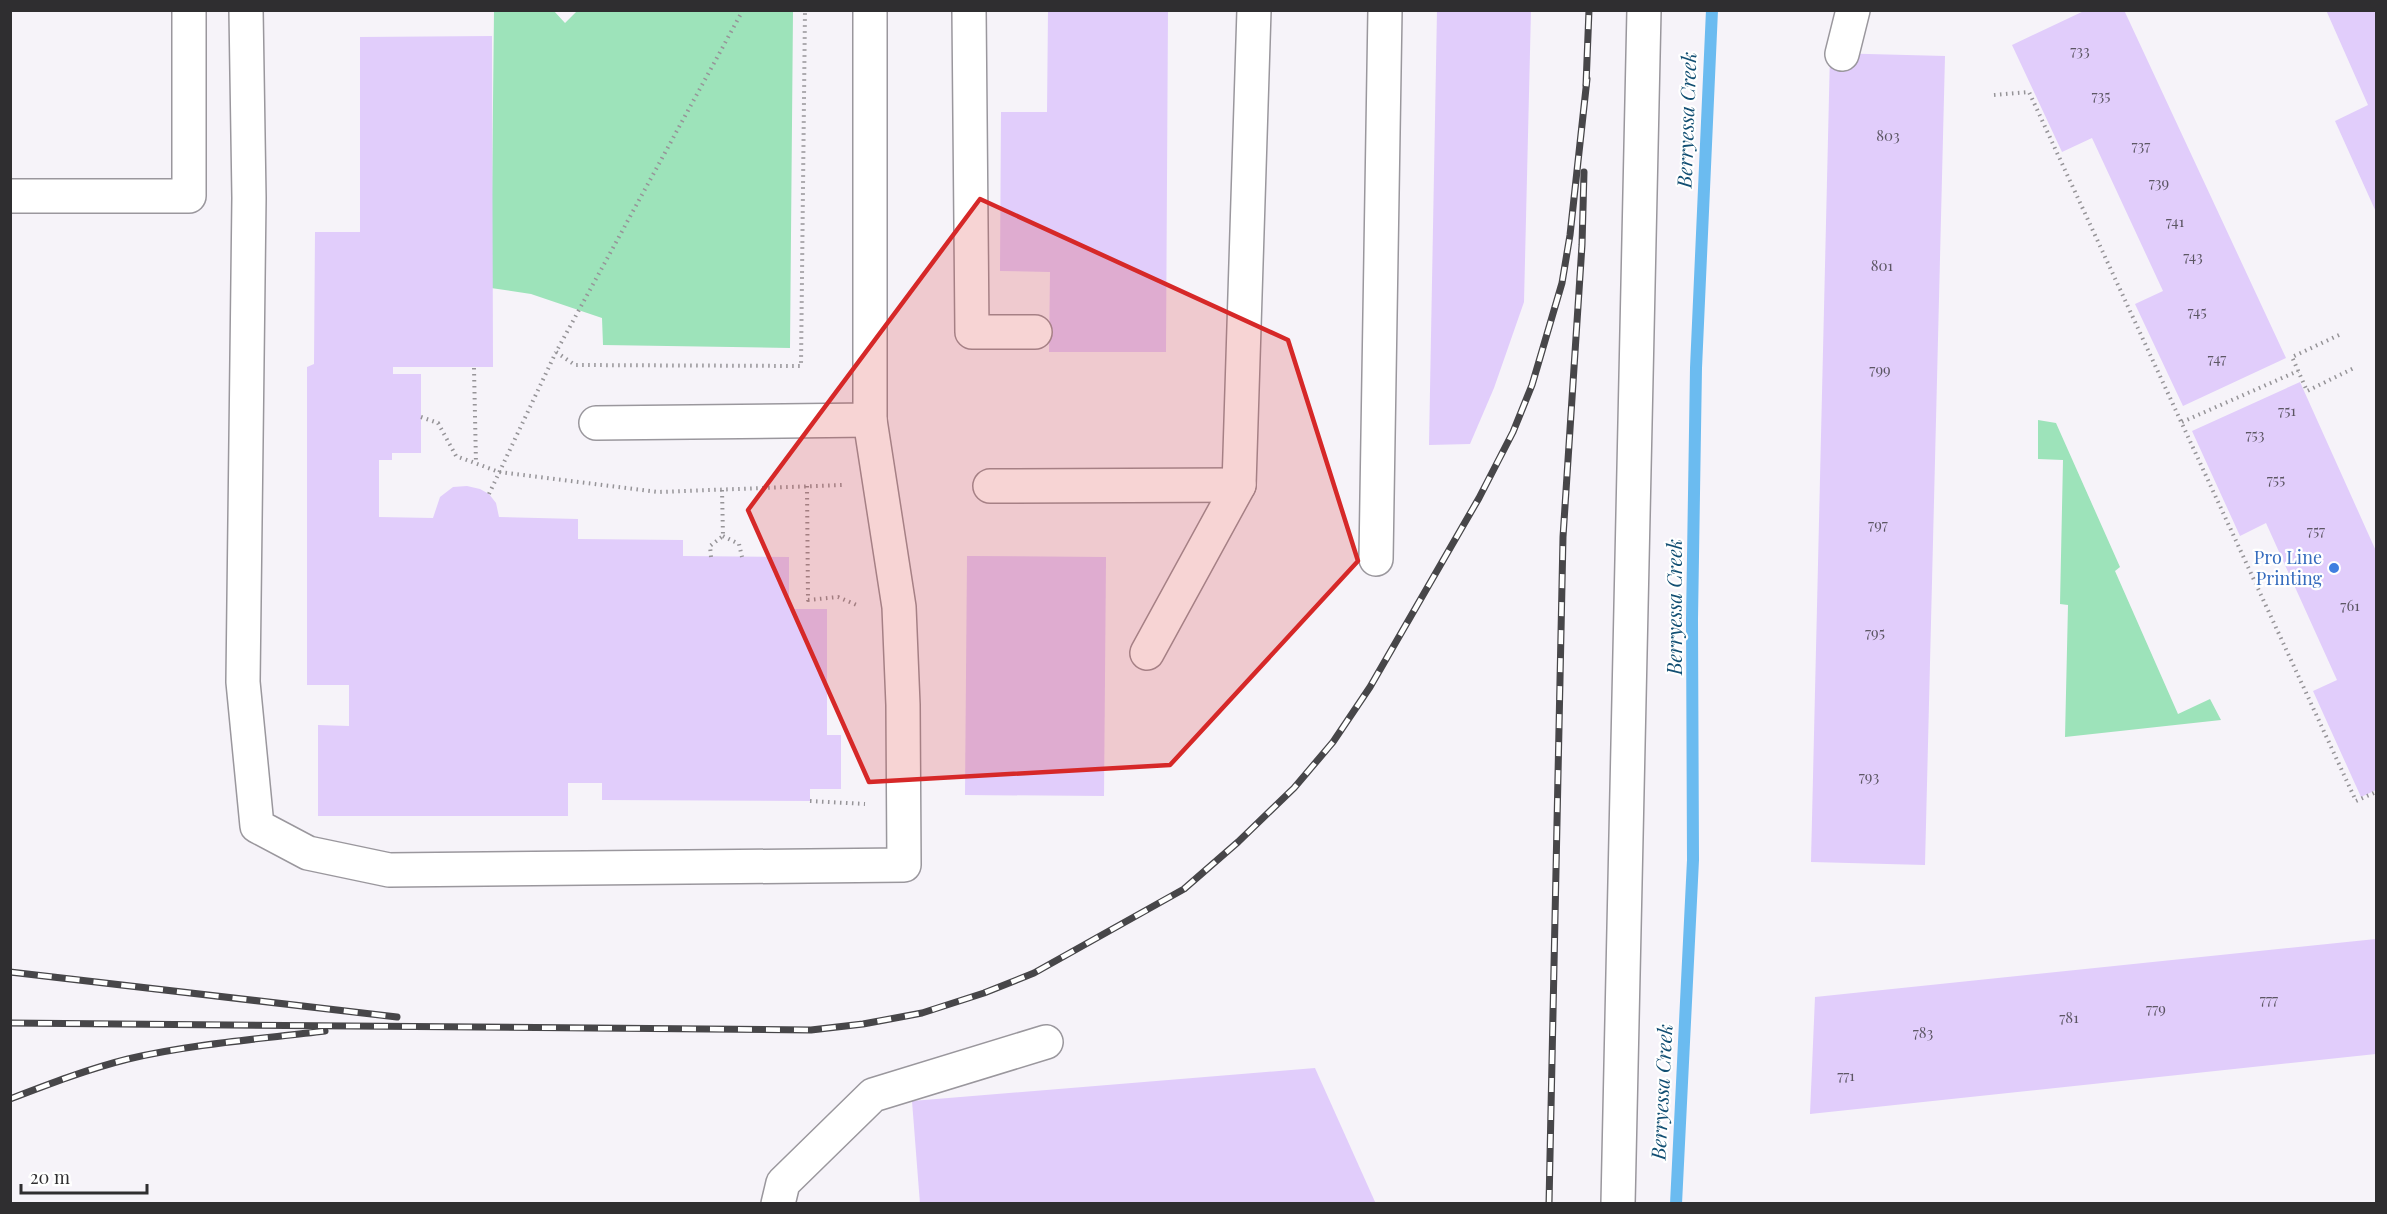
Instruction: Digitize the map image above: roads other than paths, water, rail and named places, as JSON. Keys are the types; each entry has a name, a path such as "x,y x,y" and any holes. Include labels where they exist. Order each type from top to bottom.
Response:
{"lane":[{"path":"10,196 189,195 189,10"},
{"path":"246,10 249,210 243,682 257,826 308,853 389,870 904,865 903,705 899,607 870,420 870,10"},
{"path":"969,10 972,332 1035,332"},
{"path":"1147,653 1239,485 1254,10"},
{"path":"1376,559 1385,10"},
{"path":"1618,1203 1644,10"},
{"path":"1842,54 1852,10"},
{"path":"596,423 870,420"},
{"path":"990,486 1239,485"},
{"path":"778,1203 783,1183 873,1095 1046,1041"}],"waterway":[{"name":"Berryessa Creek","path":"1676,1204 1693,860 1692,619 1696,368 1712,10"}],"railway":[{"path":"1586,85 1589,10"},
{"path":"10,1023 811,1030 863,1024 922,1013 984,993 1034,973 1184,889 1238,842 1294,788 1333,742 1370,687 1479,498 1513,432 1532,385 1562,283 1570,235 1587,79"},
{"path":"1549,1204 1563,537 1582,245 1584,172"},
{"path":"10,972 397,1017"},
{"path":"10,1099 83,1072 128,1059 201,1046 325,1031"}],"place":[{"name":"Pro Line Printing","path":"2334,568"}]}
